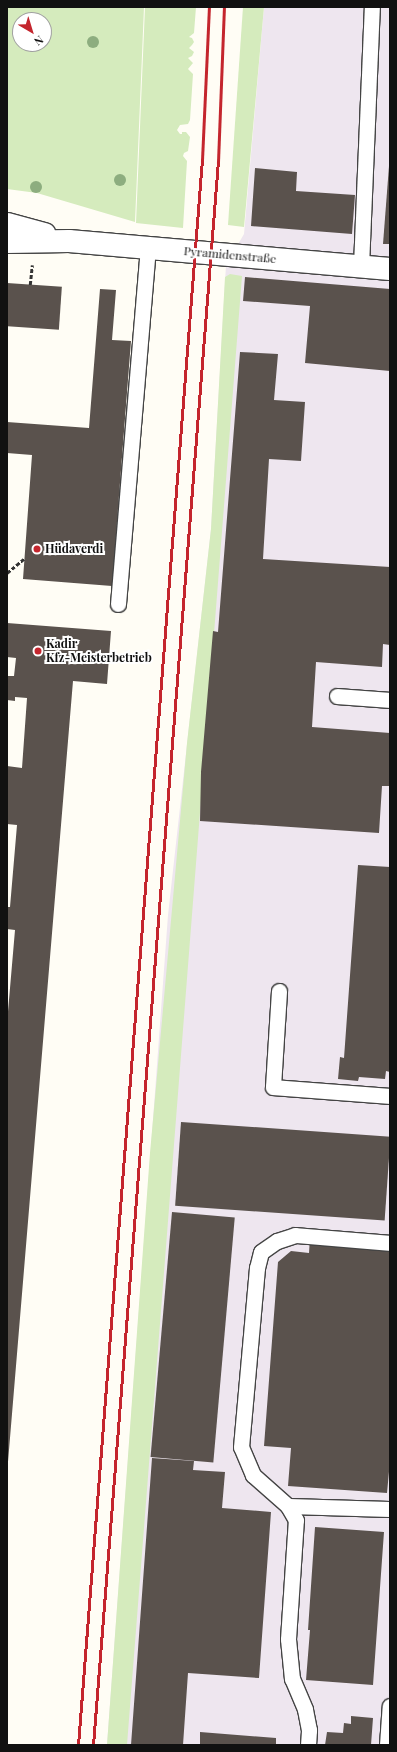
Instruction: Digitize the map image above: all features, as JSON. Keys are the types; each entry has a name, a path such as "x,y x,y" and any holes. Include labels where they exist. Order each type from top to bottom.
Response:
{"street":[{"name":"Pyramidenstraße","path":"7,224 69,241"},
{"name":"Pyramidenstraße","path":"7,242 69,241 390,269"}],"lane":[{"path":"361,266 372,7"},
{"path":"118,604 148,248"},
{"path":"337,696 390,700"},
{"path":"279,991 272,1087 390,1096"},
{"path":"308,1745 309,1730 305,1709 292,1679 288,1639 296,1520 288,1506 253,1475 241,1447 257,1268 262,1252 277,1241 295,1235 390,1243"},
{"path":"288,1506 390,1509"},
{"path":"387,1745 390,1706"}],"path":[{"path":"30,285 33,261"},
{"path":"7,573 25,558"}],"shaded area":[{"path":"264,7 390,7 390,1745 107,1745 168,915 211,529 226,265 244,234"}],"green space":[{"path":"7,7 144,7 135,222 37,193 7,189"},
{"path":"145,7 196,7 194,33 189,37 192,38 194,42 189,48 194,52 192,56 188,58 193,63 188,69 193,74 190,120 188,124 180,125 177,130 180,134 182,134 182,132 186,132 190,137 188,151 184,153 183,156 187,161 183,228 136,223"},
{"path":"243,7 264,7 244,227 228,225"},
{"path":"230,274 242,276 127,1745 107,1745 150,1153 187,743 211,529 225,277"}],"building":[{"path":"389,166 390,244 383,244"},
{"path":"255,168 297,172 296,191 355,195 352,234 251,226"},
{"path":"245,277 390,289 390,371 305,363 310,306 243,301"},
{"path":"7,283 62,287 59,330 7,326"},
{"path":"100,289 116,290 112,340 131,341 112,586 23,579 32,455 7,453 7,422 89,428"},
{"path":"240,352 278,354 274,400 305,402 301,461 269,459 263,559 390,567 390,645 383,644 382,667 316,662 312,727 390,733 390,786 382,786 379,833 200,821 201,772 213,631 218,632"},
{"path":"7,623 111,631 107,684 73,681 8,1462 7,1023 15,930 7,929 7,907 10,907 17,825 7,824 7,766 22,768 27,698 15,697 15,701 7,700 7,676 14,676 16,658 7,657"},
{"path":"358,865 390,867 390,1072 386,1071 385,1079 359,1077 358,1081 338,1079 340,1057 344,1058"},
{"path":"181,1122 390,1137 385,1220 175,1206"},
{"path":"172,1212 235,1217 213,1463 151,1457"},
{"path":"310,1237 390,1243 390,1461 387,1493 288,1486 291,1448 264,1446 278,1262 291,1251 309,1253"},
{"path":"152,1458 194,1461 193,1470 225,1472 222,1508 271,1512 259,1678 188,1673 183,1745 131,1745"},
{"path":"315,1527 384,1532 373,1685 306,1680"},
{"path":"351,1716 373,1718 371,1745 325,1745 327,1732 343,1733 344,1723 351,1724"},
{"path":"200,1732 276,1738 276,1745 200,1745"}],"railway":[{"path":"78,1745 202,160 209,7"},
{"path":"93,1745 218,162 224,7"}],"place":[{"name":"Hüdaverdi","path":"37,549"},
{"name":"Kadir Kfz-Meisterbetrieb","path":"38,651"}]}
